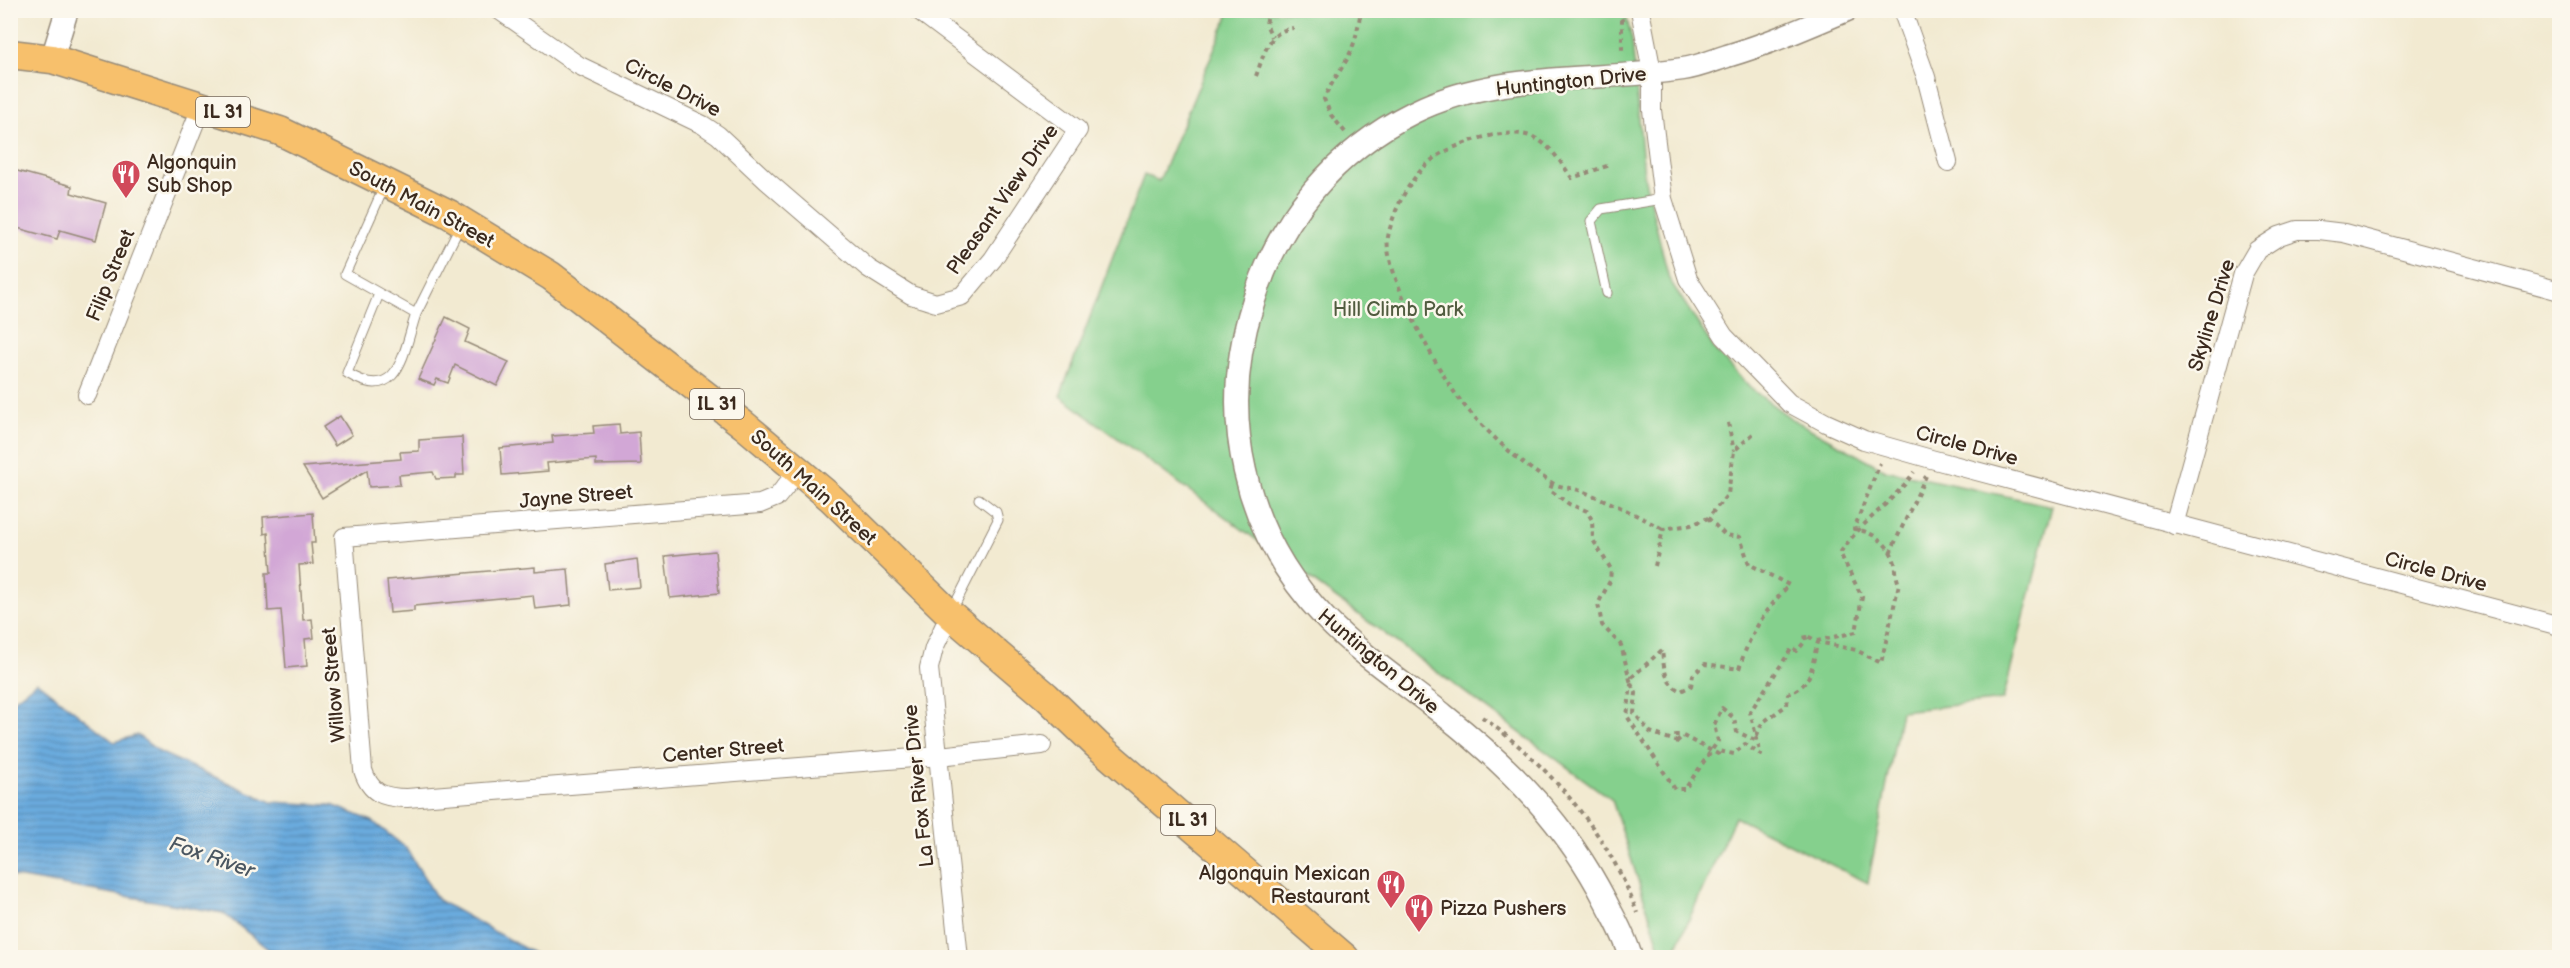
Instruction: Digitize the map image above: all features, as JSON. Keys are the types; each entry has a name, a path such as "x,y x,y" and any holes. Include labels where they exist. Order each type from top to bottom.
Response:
{"main road":[{"name":"South Main Street","path":"10,54 52,60 280,131 462,222 551,276 736,418 831,498 950,614 1046,696 1097,745 1345,957"}],"street":[{"path":"52,60 67,10"},
{"name":"Circle Drive","path":"499,10 578,65 687,116 718,135 868,268"},
{"name":"Pleasant View Drive","path":"868,268 897,288 926,301 945,303 962,296 993,259 1078,130 918,10"},
{"name":"Circle Drive","path":"1640,10 1652,72 1652,110 1664,200 1688,279 1724,336 1789,402 1826,423 1864,440 2174,525 2559,626"},
{"name":"Huntington Drive","path":"1631,957 1587,864 1543,804 1512,773 1447,717 1345,637 1321,614 1292,577 1261,522 1250,491 1236,417 1236,380 1241,343 1262,274 1276,246 1312,190 1335,164 1385,128 1444,98 1521,82 1686,69 1770,43 1847,10"},
{"path":"1902,10 1926,77 1948,162"},
{"name":"Filip Street","path":"87,395 202,105"},
{"name":"Skyline Drive","path":"2174,525 2243,274 2257,250 2279,236 2296,230 2344,233 2559,291"},
{"name":"Jayne Street","path":"344,537 760,504 777,497 798,471"},
{"name":"Willow Street","path":"344,537 363,770 370,787 377,794 393,798 407,798"},
{"name":"La Fox River Drive","path":"950,614 929,661 960,957"},
{"name":"Center Street","path":"407,798 939,756 1042,745"}],"lane":[{"path":"386,183 345,274 416,314"},
{"path":"1607,293 1592,221 1601,209 1664,200"},
{"path":"379,294 347,373 360,381 375,385 389,381 398,369 416,314 462,222"},
{"path":"950,614 998,520 996,512 979,499"}],"path":[{"path":"1269,10 1266,24 1272,37"},
{"path":"1347,135 1331,115 1324,99 1350,52 1357,35 1361,10"},
{"path":"1618,10 1622,20 1622,51"},
{"path":"1256,76 1272,37 1286,29 1294,28"},
{"path":"1607,166 1572,178 1553,152 1534,137 1498,134 1462,143 1426,164 1402,196 1388,238 1391,266 1424,342 1460,400 1516,456 1552,484 1579,490 1663,529 1691,525 1708,518 1728,494 1734,451 1728,423"},
{"path":"1734,451 1754,433"},
{"path":"1708,518 1725,535 1740,537 1749,564 1789,585 1763,614 1745,647 1739,669 1705,664 1693,675 1691,686 1682,691 1673,688 1664,673 1662,650 1632,677 1627,716 1675,789 1684,789 1718,741 1714,725 1722,708 1734,718 1737,732 1755,741 1762,723 1787,705 1788,694 1803,688 1809,680 1818,642 1856,650 1881,663 1899,584 1894,574 1895,562 1878,538 1867,530 1854,529 1880,462"},
{"path":"1552,484 1550,490 1563,497 1569,504 1587,511 1592,520 1593,540 1599,554 1608,560 1611,568 1610,580 1598,604 1602,625 1621,645 1631,684 1636,693 1634,712 1650,732 1681,742 1674,735 1682,735 1718,754 1718,751 1722,750 1734,754 1745,744 1761,755 1750,712 1792,648 1797,651 1806,640 1805,636 1818,641 1856,632 1862,597 1840,553 1860,530 1902,490 1915,472"},
{"path":"1890,553 1926,475"},
{"path":"1654,566 1663,529"},
{"path":"1472,710 1535,761 1578,810 1599,839 1629,891 1639,920"}],"green space":[{"name":"Hill Climb Park","path":"1230,11 1625,11 1632,40 1644,176 1669,279 1715,350 1750,388 1792,419 1885,470 2052,506 2003,700 1901,711 1868,883 1735,817 1672,957 1663,957 1612,800 1060,396 1144,175 1159,181"}],"water":[{"name":"Fox River","path":"37,682 114,742 137,735 161,753 271,802 332,805 372,821 406,848 438,900 540,957 278,957 223,913 11,876 11,702"}],"building":[{"path":"10,169 72,186 71,193 106,203 96,240 60,230 57,239 10,226"},
{"path":"446,317 470,329 465,342 509,362 497,386 455,365 448,383 437,379 434,385 418,379"},
{"path":"340,416 352,435 335,446 323,427"},
{"path":"619,424 620,434 639,432 641,464 596,465 596,459 547,463 548,471 502,475 500,448 553,443 552,436 594,433 593,426"},
{"path":"462,437 464,475 456,475 456,478 436,479 433,472 399,475 400,485 369,487 367,470 322,498 303,467 401,459 400,452 419,451 419,440"},
{"path":"313,513 315,543 311,543 313,564 299,565 303,620 312,619 314,638 305,639 307,666 286,668 281,610 268,611 266,573 271,573 268,533 264,534 263,517"},
{"path":"715,551 719,593 670,598 665,556"},
{"path":"637,559 640,587 608,590 605,564"},
{"path":"535,567 535,572 568,569 571,605 535,609 533,595 414,606 414,611 390,613 387,580"}],"place":[{"name":"Algonquin Sub Shop","path":"126,200"},
{"name":"Algonquin Mexican Restaurant","path":"1391,910"},
{"name":"Pizza Pushers","path":"1419,934"}]}
